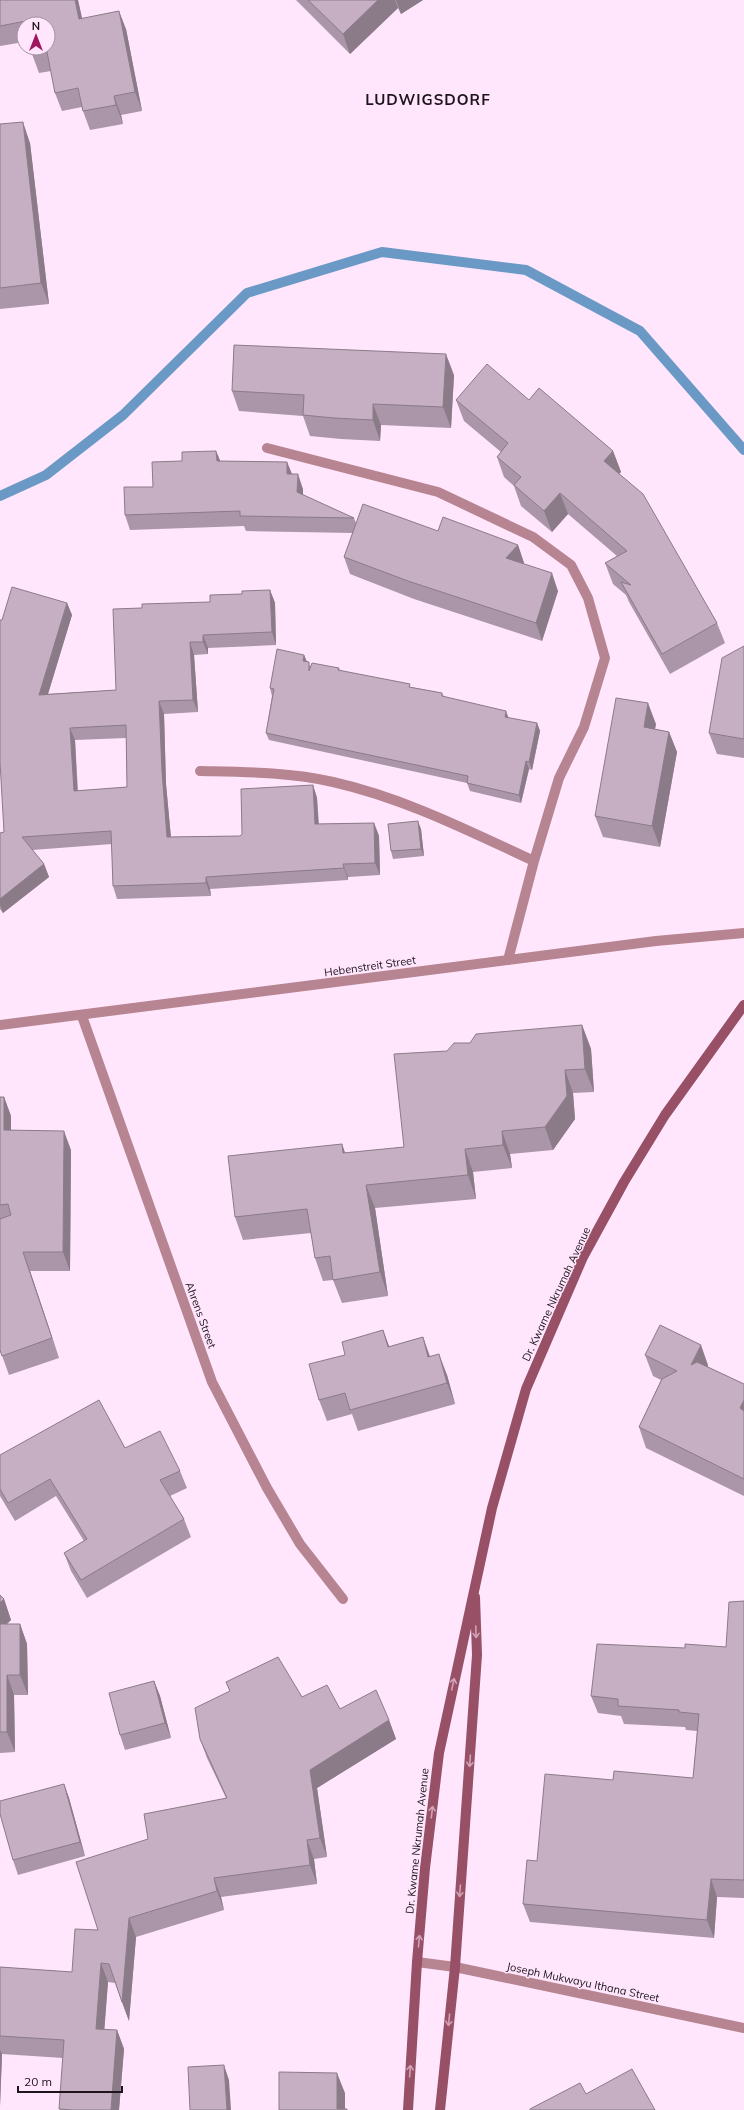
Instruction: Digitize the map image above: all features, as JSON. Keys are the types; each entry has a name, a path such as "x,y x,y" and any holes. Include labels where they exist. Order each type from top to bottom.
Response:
{"street":[{"path":"267,448 438,492 533,537 572,565 588,598 604,658 584,727 559,778 534,861 508,960"},
{"path":"200,771 263,772 333,782 416,808 534,861"},
{"name":"Hebenstreit Street","path":"0,1025 82,1016 656,941 744,933"},
{"name":"Dr. Kwame Nkrumah Avenue","path":"408,2110 417,1962 425,1868 439,1753 475,1578 492,1508 526,1388 583,1257 624,1182 665,1115 744,1005"},
{"name":"Ahrens Street","path":"82,1016 212,1382 266,1488 300,1544 343,1599"},
{"name":"Dr. Kwame Nkrumah Avenue","path":"440,2110 455,1967 477,1656 475,1578"},
{"name":"Joseph Mukwayu Ithana Street","path":"417,1962 455,1967 744,2028"}],"building":[{"path":"0,0 75,0 79,19 119,11 135,92 114,96 116,105 83,111 78,88 55,93 48,56 56,56 56,16 16,16 16,23 0,26"},
{"path":"308,0 378,0 343,34"},
{"path":"23,122 41,283 0,288 0,124"},
{"path":"234,345 446,354 443,407 373,404 373,420 303,415 304,395 232,391"},
{"path":"487,364 529,400 539,388 613,451 604,461 643,494 717,623 662,654 621,582 631,585 605,563 627,551 560,493 544,511 514,485 521,477 497,457 508,443 456,400"},
{"path":"216,451 217,461 287,462 287,474 298,474 297,492 354,518 240,516 240,511 125,515 124,487 153,487 152,462 182,461 182,452"},
{"path":"363,504 438,531 443,517 518,545 506,558 552,573 536,623 408,581 344,557"},
{"path":"12,587 67,603 39,695 116,690 113,609 142,608 142,604 210,602 210,595 242,594 242,591 270,590 272,632 203,635 203,642 190,642 193,700 159,701 167,837 240,836 242,834 241,789 313,785 315,824 374,823 375,863 343,864 344,868 206,877 206,883 113,886 111,831 22,837 44,864 0,899 0,833 4,832 0,762 0,620 2,620","holes":["126,725 127,787 74,791 70,728"]},
{"path":"744,646 744,739 709,733 722,658"},
{"path":"277,649 304,655 303,661 309,662 309,671 312,663 339,668 338,670 410,684 409,687 442,693 442,696 506,711 505,717 537,723 529,762 526,761 519,795 467,783 468,776 266,733 274,689 270,688"},
{"path":"616,698 648,703 644,727 669,732 652,826 595,816"},
{"path":"418,821 421,849 391,851 388,824"},
{"path":"582,1025 585,1069 565,1070 567,1096 545,1127 502,1131 503,1145 465,1149 468,1175 366,1185 380,1272 333,1280 330,1256 315,1258 307,1209 235,1217 228,1156 342,1144 343,1153 404,1147 394,1054 447,1051 454,1043 470,1043 476,1034"},
{"path":"0,1097 4,1097 4,1130 64,1131 63,1252 23,1252 52,1338 2,1356 0,1350 0,1219 11,1215 8,1204 0,1205"},
{"path":"660,1325 701,1345 691,1365 697,1362 744,1384 744,1400 740,1408 744,1411 744,1479 639,1427 662,1379 677,1371 645,1355"},
{"path":"383,1330 388,1347 423,1337 428,1357 439,1354 447,1383 350,1410 345,1393 319,1400 309,1364 345,1355 342,1342"},
{"path":"99,1400 125,1448 160,1431 180,1471 160,1480 184,1519 81,1580 64,1553 87,1539 50,1479 8,1503 0,1489 0,1455"},
{"path":"0,1595 4,1599 0,1603"},
{"path":"744,1601 744,1880 711,1879 707,1920 523,1904 527,1860 537,1861 545,1774 613,1780 614,1771 693,1778 699,1714 679,1712 679,1710 618,1706 618,1699 591,1696 597,1644 685,1648 685,1644 726,1647 729,1602"},
{"path":"0,1624 20,1624 20,1675 7,1675 7,1732 0,1732"},
{"path":"278,1657 302,1697 327,1685 340,1709 376,1690 389,1720 310,1770 320,1838 307,1840 310,1865 214,1878 217,1891 129,1918 122,2002 109,1964 101,1963 96,2029 117,2030 111,2110 59,2109 64,2040 0,2036 0,1967 72,1972 75,1929 98,1930 76,1862 148,1839 144,1814 227,1798 200,1739 195,1708 230,1691 226,1682"},
{"path":"154,1681 165,1723 120,1735 109,1693"},
{"path":"64,1784 80,1842 13,1860 0,1814 0,1801"},
{"path":"224,2065 227,2110 190,2110 188,2067"},
{"path":"632,2069 655,2110 530,2110 580,2083 586,2094"},
{"path":"279,2072 337,2073 337,2109 347,2110 279,2110"}],"waterway":[{"path":"0,496 46,475 123,415 247,293 382,252 526,270 640,331 744,450"}],"district":[{"name":"LUDWIGSDORF","path":"428,99"}]}
